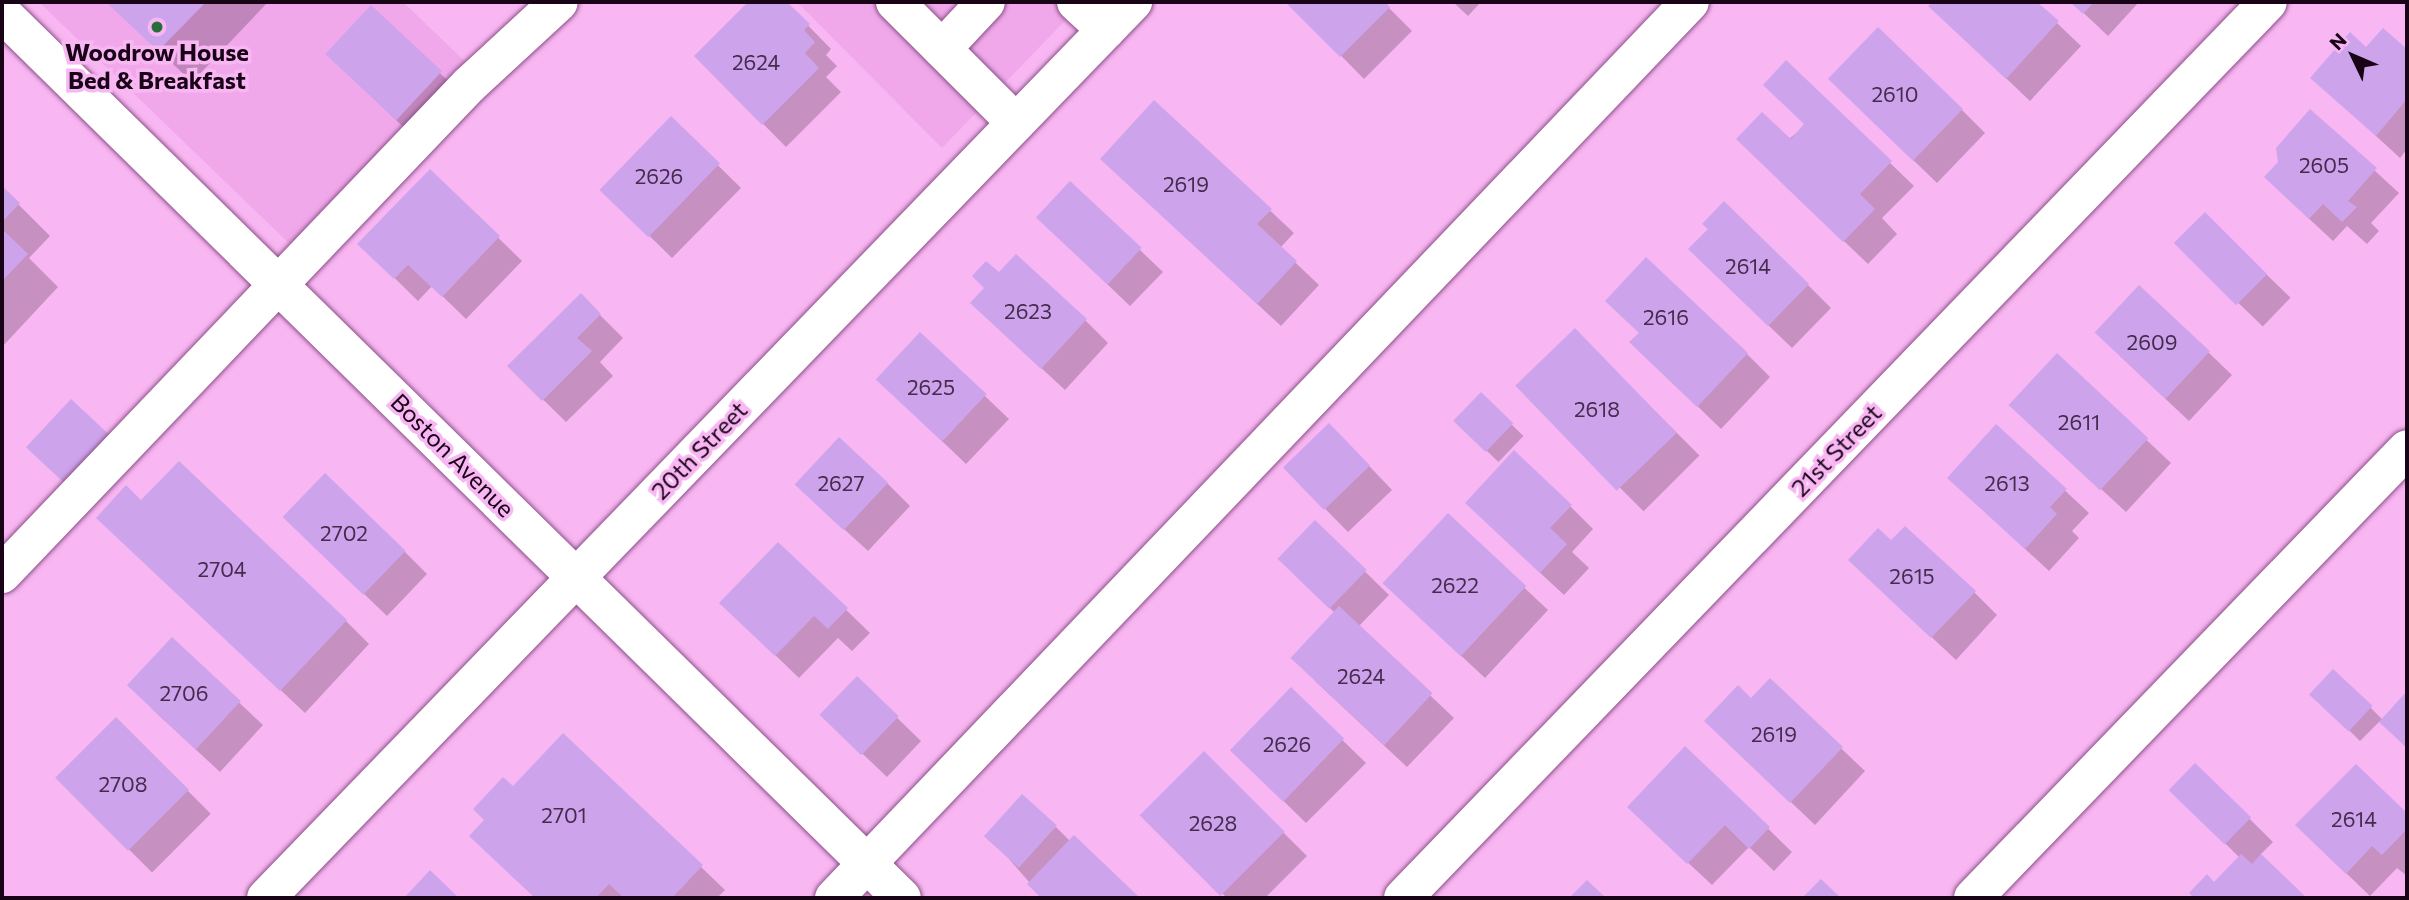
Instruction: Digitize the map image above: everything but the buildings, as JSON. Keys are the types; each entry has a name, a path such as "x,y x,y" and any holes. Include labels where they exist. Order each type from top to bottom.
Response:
{"street":[{"path":"2,574 469,85 559,2"},
{"path":"895,2 1016,123"},
{"path":"942,49 986,2"},
{"path":"1076,2 1106,30"},
{"name":"20th Street","path":"265,898 1133,2"},
{"path":"834,898 1690,2"},
{"name":"21st Street","path":"1403,898 2268,2"},
{"name":"Boston Avenue","path":"2,13 279,282 902,898"},
{"path":"1973,898 2407,449"}],"shaded area":[{"path":"39,2 403,2 472,68 296,250"},
{"path":"797,2 1083,2 942,148"}],"place":[{"name":"Woodrow House Bed & Breakfast","path":"157,27"}]}
